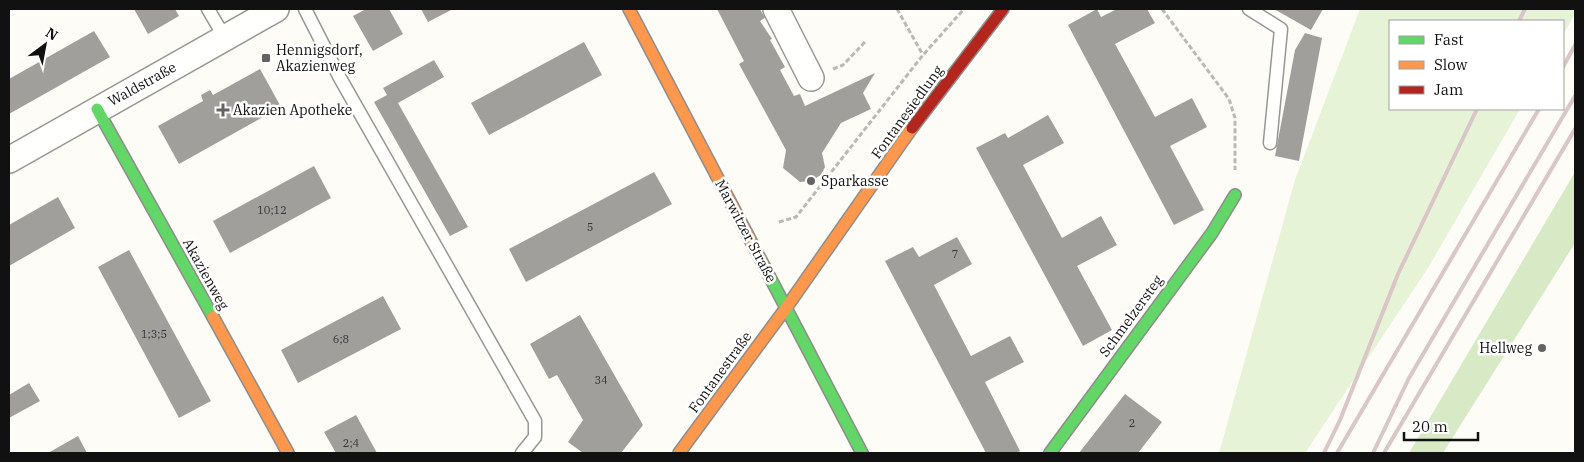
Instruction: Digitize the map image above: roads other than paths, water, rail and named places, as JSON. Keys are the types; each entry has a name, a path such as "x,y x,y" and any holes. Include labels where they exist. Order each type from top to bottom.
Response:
{"street":[{"name":"Waldstraße","path":"9,160 276,9"},
{"name":"Marwitzer Straße","path":"628,9 862,453"},
{"path":"776,9 811,78"},
{"name":"Fontanesiedlung","path":"786,308 929,104 1003,9"},
{"name":"Akazienweg","path":"98,110 288,453"},
{"name":"Schmelzersteg","path":"1050,453 1212,232 1235,195"},
{"name":"Fontanestraße","path":"679,453 786,308"}],"lane":[{"path":"208,9 225,38"},
{"path":"305,9 340,78 534,422 535,437 522,453"},
{"path":"1249,9 1281,29 1270,143"}],"railway":[{"path":"1520,20 1525,9"},
{"path":"1564,65 1575,45"},
{"path":"1373,453 1409,378 1575,96"},
{"path":"1324,453 1340,420 1398,274 1477,110"},
{"path":"1337,453 1538,110"},
{"path":"1384,453 1575,129"}],"place":[{"name":"Hennigsdorf, Akazienweg","path":"266,58"},
{"name":"Akazien Apotheke","path":"223,110"},
{"name":"Sparkasse","path":"811,181"},
{"name":"Hellweg","path":"1542,348"}]}
